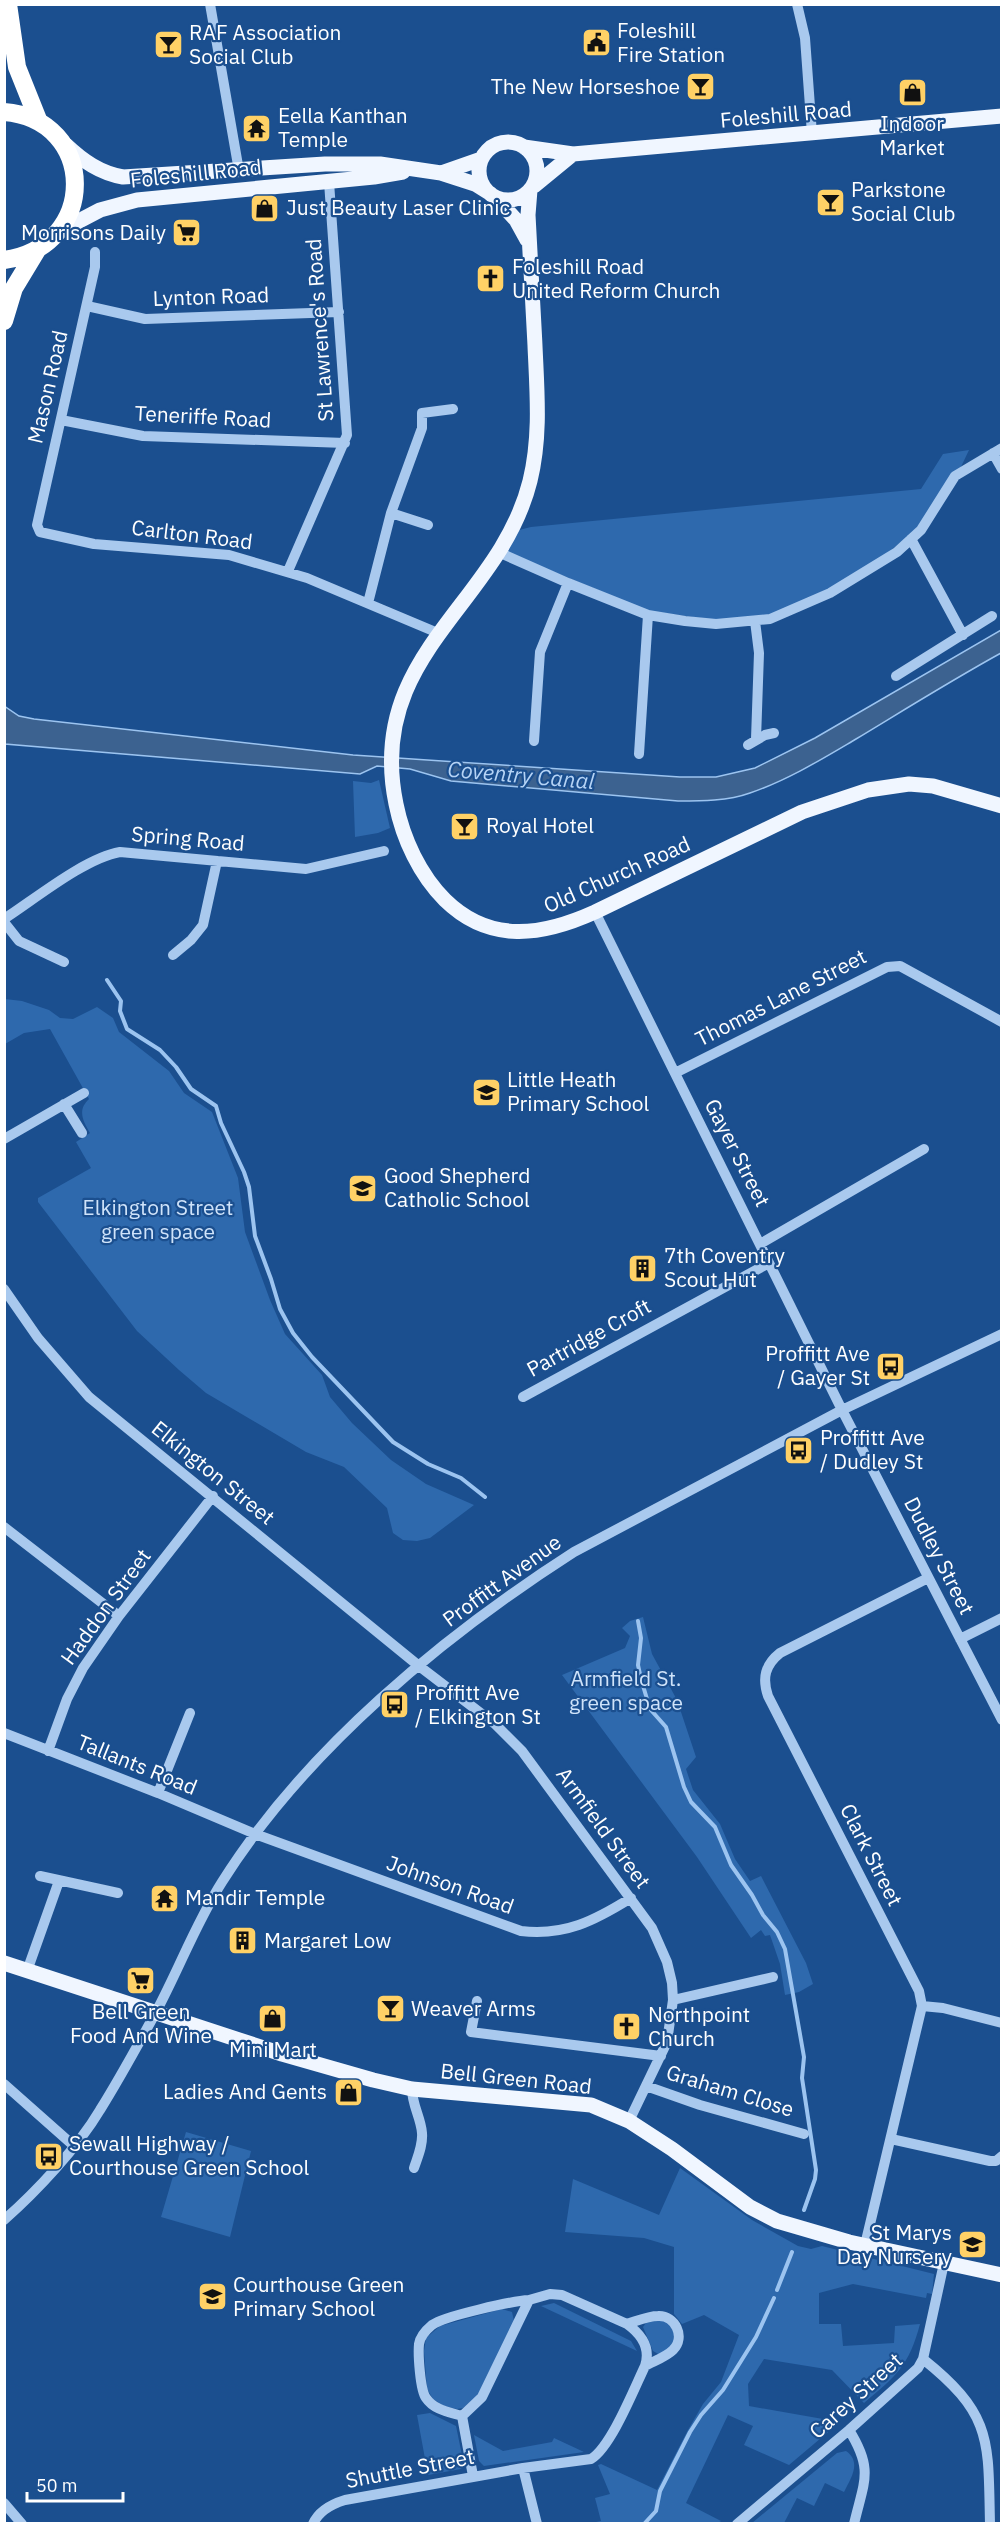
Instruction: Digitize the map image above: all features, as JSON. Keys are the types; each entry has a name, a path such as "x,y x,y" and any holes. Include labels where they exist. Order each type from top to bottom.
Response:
{"highway":[{"path":"8,4 17,67 39,122"},
{"path":"4,112 31,117 60,139 72,166 75,192 73,208 60,231 37,250 14,288 4,321"},
{"path":"4,260 37,250"}],"main road":[{"name":"Foleshill Road","path":"524,147 573,154 1002,116"},
{"name":"Foleshill Road","path":"60,139 83,162 109,175 123,177 325,164 369,164 441,172 475,184 493,196"},
{"path":"531,189 537,172 536,166 530,153 524,147 512,142 503,142 494,145 481,159 478,172 481,182 493,196 510,200 524,195 573,154"},
{"name":"Foleshill Road","path":"441,172 481,159"},
{"name":"Foleshill Road","path":"60,231 100,210 137,200 329,182 415,170"},
{"name":"Old Church Road","path":"531,189 528,215 538,407 537,440 523,509 498,552 413,671 394,730 391,758 393,790 403,832 429,880 453,908 474,921 496,930 544,931 596,912 801,812 868,790 909,784 933,786 1002,806"},
{"name":"Old Church Road","path":"493,196 516,220 530,245"},
{"name":"Bell Green Road","path":"4,1963 282,2054 412,2089 591,2105 629,2121 672,2149 750,2207 777,2221 866,2245 1002,2275"}],"street":[{"path":"210,4 239,171"},
{"path":"797,4 805,38 812,134"},
{"name":"St Lawrence's Road","path":"288,571 345,443 347,430 329,182"},
{"name":"Mason Road","path":"38,530 37,525 95,267 95,252"},
{"name":"Lynton Road","path":"87,306 145,319 339,312"},
{"path":"368,603 392,513 422,428 422,413 453,409"},
{"name":"Teneriffe Road","path":"61,420 142,436 345,443"},
{"path":"498,552 648,615 701,623 755,621 787,613 839,588 884,562 911,539 931,515 955,476 997,450 1002,469"},
{"path":"392,513 428,525"},
{"name":"Carlton Road","path":"38,530 94,544 230,555 288,571 438,633"},
{"path":"911,539 963,635"},
{"path":"534,741 540,652 568,583"},
{"path":"639,754 648,615"},
{"path":"896,676 992,616"},
{"path":"755,621 759,653 752,742 774,733"},
{"name":"Spring Road","path":"4,921 93,861 120,852 306,869 384,851"},
{"path":"173,955 191,940 203,925 217,861"},
{"name":"Gayer Street","path":"596,912 842,1410"},
{"path":"4,921 19,941 64,962"},
{"name":"Thomas Lane Street","path":"675,1073 893,966 900,966 1002,1022"},
{"path":"4,1139 84,1093"},
{"path":"64,1104 82,1133"},
{"path":"760,1244 924,1149"},
{"name":"Partridge Croft","path":"523,1397 769,1263"},
{"name":"Elkington Street","path":"4,1289 38,1338 89,1397 419,1666"},
{"name":"Proffitt Avenue","path":"4,2220 74,2146 99,2112 156,2012 214,1896 255,1834 338,1739 419,1666 537,1576 574,1552 842,1410 1002,1334"},
{"name":"Dudley Street","path":"842,1410 1002,1720"},
{"name":"Haddon Street","path":"48,1751 83,1668 119,1616 213,1496"},
{"path":"4,1527 119,1616"},
{"name":"Clark Street","path":"922,2006 918,1991 768,1696 765,1676 772,1659 780,1653 928,1578"},
{"path":"960,1639 1002,1618"},
{"name":"Armfield Street","path":"419,1666 495,1724 522,1751 631,1898 661,1946 672,1983 670,2027 661,2056 629,2121"},
{"path":"158,1793 190,1713"},
{"name":"Tallants Road","path":"4,1733 158,1793 255,1834"},
{"name":"Johnson Road","path":"255,1834 521,1930 542,1933 562,1931 593,1919 631,1898"},
{"path":"40,1876 118,1893"},
{"path":"27,1971 59,1881"},
{"path":"673,2000 773,1977"},
{"path":"477,2001 471,2032 661,2056"},
{"path":"866,2245 922,2006 943,2008 1002,2023"},
{"path":"4,2084 74,2146"},
{"name":"Graham Close","path":"646,2086 700,2105 804,2134"},
{"path":"412,2089 413,2106 422,2133 422,2145 414,2168"},
{"path":"891,2139 990,2161 996,2161 1002,2156"},
{"name":"Carey Street","path":"737,2523 909,2378 923,2359 944,2263"},
{"path":"462,2416 435,2407 425,2398 422,2389 419,2344 423,2334 436,2322 544,2295 562,2295 627,2324 635,2330 644,2341 647,2353 645,2366"},
{"path":"462,2416 482,2397 529,2300"},
{"path":"627,2324 651,2316 664,2316 675,2323 678,2329 678,2340 673,2350 645,2366"},
{"path":"923,2359 959,2391 974,2410 983,2428 987,2447 990,2523"},
{"name":"Shuttle Street","path":"313,2523 323,2511 345,2500 473,2476 585,2460 597,2455 607,2443 645,2366"},
{"path":"462,2416 473,2476"},
{"path":"849,2430 862,2451 865,2464 865,2476 854,2523"},
{"path":"523,2468 537,2523"},
{"path":"4,2503 22,2523"}],"green space":[{"path":"969,450 960,469 929,514 908,537 858,575 769,616 716,620 649,611 503,551 519,530 531,527 921,489 943,454"},
{"path":"379,780 390,828 378,833 355,837 353,781 371,783"},
{"name":"Elkington Street green space","path":"5,999 22,1001 49,1010 60,1018 73,1019 97,1007 113,1018 119,1032 169,1071 184,1093 212,1112 238,1178 245,1232 285,1334 322,1375 330,1397 352,1423 391,1460 426,1484 474,1505 430,1538 417,1541 403,1540 393,1533 387,1508 344,1467 306,1452 206,1393 137,1331 38,1202 38,1198 91,1168 76,1142 90,1133 83,1120 82,1111 89,1099 50,1029 24,1033 5,1044"},
{"name":"Armfield St. green space","path":"643,1617 652,1654 677,1700 696,1757 686,1769 693,1790 720,1824 735,1859 750,1881 761,1876 806,1963 813,1984 799,1992 785,1995 780,1964 770,1935 765,1936 761,1930 751,1938 697,1857 562,1675 625,1648 630,1636 622,1628 630,1621"},
{"path":"186,2132 251,2151 230,2237 161,2217"},
{"path":"680,2168 752,2220 798,2246 811,2249 822,2246 934,2274 932,2294 927,2293 926,2298 853,2284 819,2293 819,2324 841,2324 843,2346 894,2343 895,2326 920,2324 911,2350 893,2377 864,2403 832,2370 764,2359 748,2384 749,2406 840,2422 789,2465 744,2445 753,2426 728,2415 686,2503 721,2521 718,2523 591,2523 601,2521 595,2498 610,2494 598,2465 601,2464 657,2490 703,2404 721,2382 739,2335 704,2315 682,2324 674,2314 674,2247 644,2238 565,2232 573,2179 659,2215"},
{"path":"554,2303 631,2341 637,2351 541,2306"},
{"path":"502,2309 512,2312 514,2321 478,2395 463,2408 457,2409 444,2406 433,2399 427,2389 424,2351 426,2338 440,2326"},
{"path":"663,2319 674,2329 674,2344 660,2355 653,2351 643,2327 646,2323"},
{"path":"430,2413 456,2426 464,2465 461,2469 428,2475 417,2415"},
{"path":"474,2435 503,2451 552,2442 554,2438 584,2452 484,2466 479,2461"},
{"path":"846,2451 851,2455 854,2470 844,2492 825,2483 814,2506 797,2498 784,2523 752,2523 837,2453"}],"water":[{"name":"Coventry Canal","path":"1001,630 1001,653 804,769 764,788 742,796 724,799 678,801 451,781 410,769 377,766 360,774 5,744 4,706 19,716 34,719 353,755 680,777 716,777 755,768 815,738"}],"waterway":[{"path":"107,980 121,1001 120,1011 127,1029 160,1050 176,1067 191,1089 216,1106 221,1123 244,1172 249,1187 255,1236 280,1309 293,1333 312,1357 393,1442 428,1464 461,1478 485,1497"},
{"path":"638,1621 641,1638 638,1665 641,1679 650,1709 666,1727 684,1787 691,1802 715,1827 731,1865 763,1915 777,1932 785,1949 804,2057 802,2078 816,2170 804,2210"},
{"path":"777,2290 792,2252"},
{"path":"644,2524 656,2511 660,2491 690,2432 701,2415 723,2390 756,2337 774,2298"}],"place":[{"name":"Foleshill Fire Station","path":"596,43"},
{"name":"RAF Association Social Club","path":"168,45"},
{"name":"The New Horseshoe","path":"701,87"},
{"name":"Indoor Market","path":"912,93"},
{"name":"Eella Kanthan Temple","path":"257,128"},
{"name":"Parkstone Social Club","path":"830,202"},
{"name":"Just Beauty Laser Clinic","path":"265,208"},
{"name":"Morrisons Daily","path":"187,233"},
{"name":"Foleshill Road United Reform Church","path":"491,279"},
{"name":"Royal Hotel","path":"465,826"},
{"name":"Little Heath Primary School","path":"486,1092"},
{"name":"Good Shepherd Catholic School","path":"363,1188"},
{"name":"7th Coventry Scout Hut","path":"643,1268"},
{"name":"Proffitt Ave / Gayer St","path":"891,1366"},
{"name":"Proffitt Ave / Dudley St","path":"799,1450"},
{"name":"Proffitt Ave / Elkington St","path":"394,1705"},
{"name":"Mandir Temple","path":"164,1898"},
{"name":"Margaret Low","path":"243,1941"},
{"name":"Bell Green Food And Wine","path":"141,1981"},
{"name":"Weaver Arms","path":"390,2009"},
{"name":"Mini Mart","path":"273,2019"},
{"name":"Northpoint Church","path":"627,2027"},
{"name":"Ladies And Gents","path":"348,2092"},
{"name":"Sewall Highway / Courthouse Green School","path":"48,2156"},
{"name":"St Marys Day Nursery","path":"973,2245"},
{"name":"Courthouse Green Primary School","path":"212,2297"}]}
